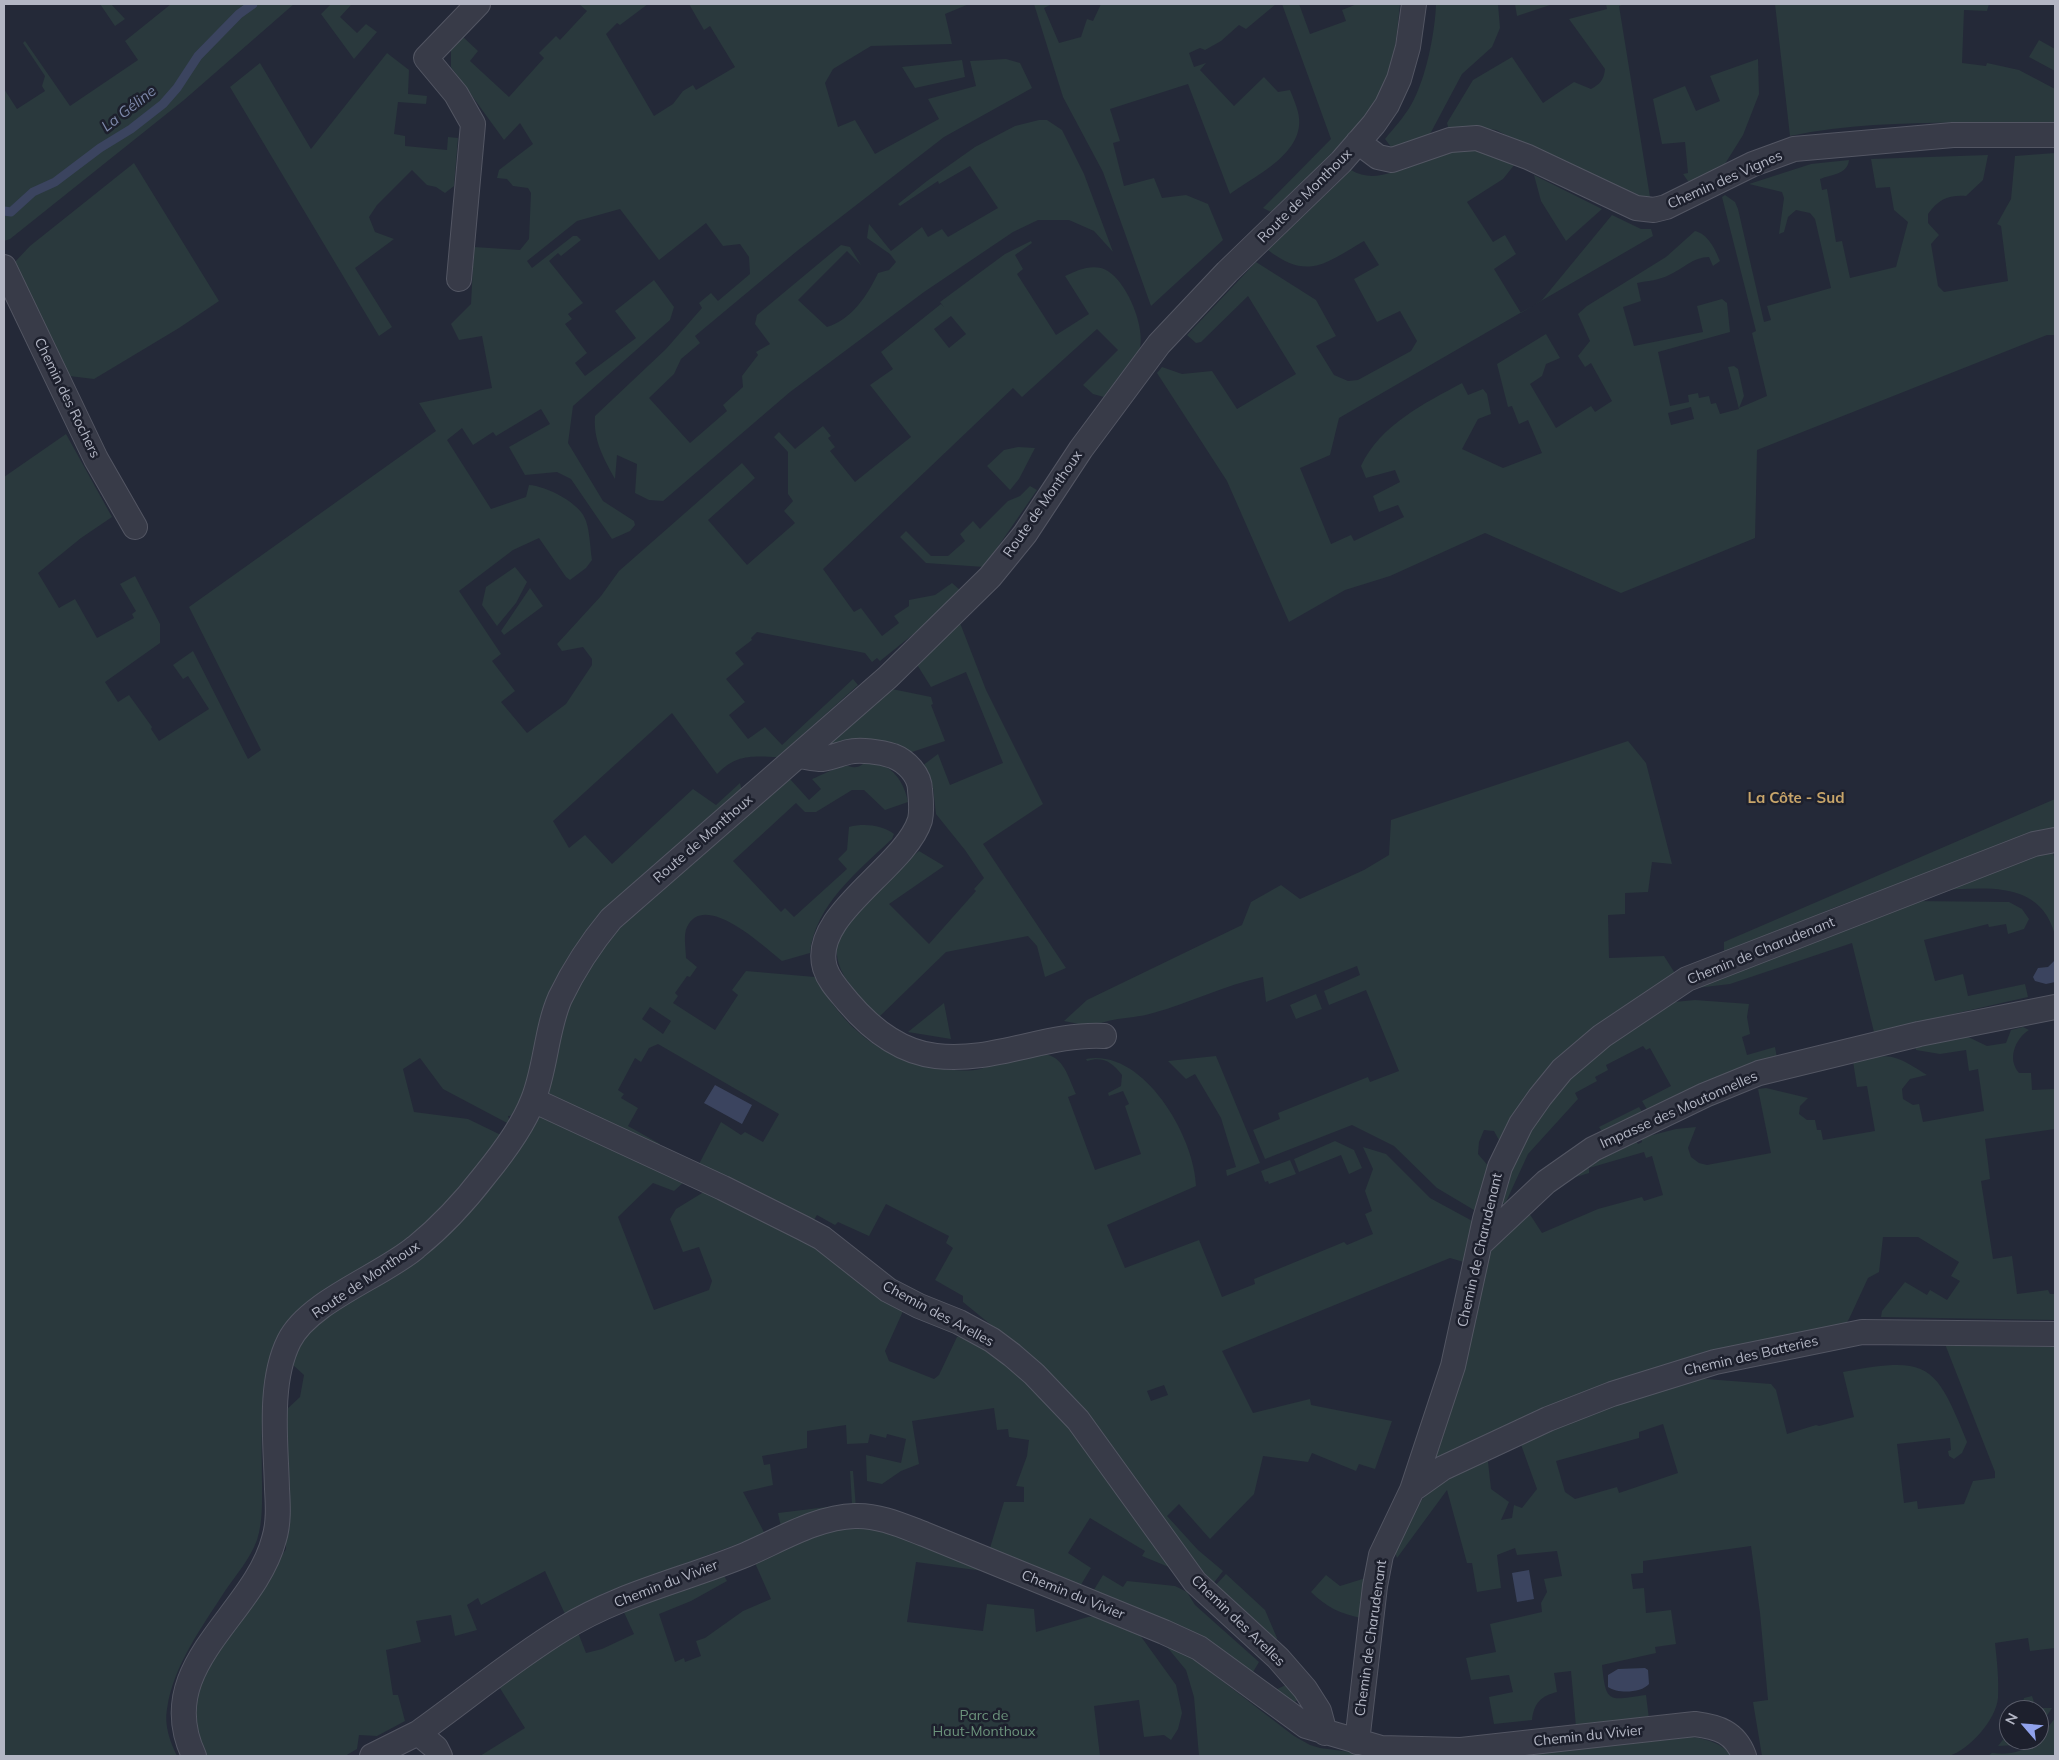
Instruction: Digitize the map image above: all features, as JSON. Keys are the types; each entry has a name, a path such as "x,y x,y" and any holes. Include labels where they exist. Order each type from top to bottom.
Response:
{"street":[{"path":"459,279 473,124 456,94 426,58 478,4"},
{"name":"Route de Monthoux","path":"194,1756 183,1720 184,1701 191,1677 200,1657 267,1559 275,1538 278,1509 276,1384 289,1341 314,1314 333,1299 415,1249 448,1218 491,1168 514,1134 533,1100 560,1000 588,947 612,919 888,677 990,577 1026,534 1081,450 1158,344 1358,142 1387,105 1400,79 1408,47 1414,4"},
{"name":"Chemin des Vignes","path":"1358,142 1378,157 1392,160 1450,140 1477,138 1528,157 1636,208 1647,210 1666,207 1753,164 1794,149 1954,135 2055,135"},
{"name":"Chemin des Rochers","path":"4,267 96,459 135,527"},
{"path":"800,756 822,759 850,751 893,756 911,768 920,786 920,820 904,850 843,911 828,937 824,953 826,970 833,983 862,1018 897,1044 914,1052 936,1056 963,1058 1080,1035 1104,1036"},
{"name":"Chemin de Charudenant","path":"1356,1742 1375,1586 1381,1555 1412,1490 1453,1366 1485,1219 1500,1167 1522,1124 1562,1070 1602,1036 1687,979 2034,844 2055,840"},
{"name":"Impasse des Moutonnelles","path":"1480,1244 1546,1182 1593,1149 1705,1096 1759,1073 1919,1034 2055,1007"},
{"name":"Chemin des Arelles","path":"533,1100 723,1188 822,1238 888,1290 919,1306 959,1322 1012,1355 1034,1374 1078,1420 1195,1582 1278,1658 1306,1689 1319,1711 1325,1733"},
{"name":"Chemin des Batteries","path":"1412,1490 1443,1468 1548,1418 1612,1394 1715,1362 1862,1332 2055,1334"},
{"name":"Chemin du Vivier","path":"372,1756 418,1732 570,1625 632,1594 734,1559 822,1522 854,1516 890,1522 918,1532 1164,1632 1199,1648 1306,1726 1356,1742 1399,1750 1461,1750 1695,1724 1718,1728 1725,1732 1734,1738 1744,1756"},
{"path":"418,1732 436,1748 440,1756"}],"green space":[{"path":"100,4 111,4 125,19 115,26"},
{"path":"171,4 294,4 184,100 10,239 4,241 4,89 17,109 45,91 42,86 45,76 23,43 25,41 70,106 138,60 125,41"},
{"path":"331,4 351,5 340,17 357,33 366,24 377,32 354,59 321,14"},
{"path":"579,4 648,4 620,25 617,23 606,34 654,116 673,104 683,91 693,85 696,90 735,67 710,26 704,30 689,4 969,4 945,14 952,44 871,46 833,69 825,83 838,127 855,120 875,154 939,119 928,99 976,86 970,61 1006,59 1020,63 1032,88 944,137 797,251 695,336 700,343 681,359 674,374 649,398 690,443 727,411 723,405 743,387 742,376 758,355 756,352 770,344 755,324 757,315 841,245 850,247 861,265 847,251 798,300 827,327 836,324 851,313 864,298 878,273 889,270 896,262 890,254 867,238 869,224 891,251 922,227 928,237 942,229 948,237 998,208 970,166 939,184 938,181 900,206 898,204 975,147 1015,126 1047,120 1062,130 1084,174 1113,252 1094,231 1069,220 1038,220 1013,232 924,292 790,392 663,501 649,500 635,493 637,464 617,455 615,479 603,457 596,433 595,416 666,349 702,308 699,303 711,293 718,301 750,274 749,257 740,244 723,246 706,223 659,260 620,209 577,221 527,261 532,268 573,236 577,236 581,240 561,256 558,253 549,261 583,303 568,314 572,319 565,324 587,353 575,363 585,376 636,338 615,311 654,280 674,307 670,320 573,406 568,443 603,501 634,521 635,525 630,531 612,539 571,479 557,472 525,475 509,447 550,424 541,409 496,436 493,432 473,445 462,428 447,440 491,509 526,497 529,485 553,492 570,502 583,514 586,521 592,560 586,568 570,580 539,538 513,550 459,591 501,654 492,661 515,691 501,702 527,733 566,704 592,665 592,659 583,647 562,651 557,644 601,596 619,571 742,463 755,478 708,520 747,565 795,523 784,511 793,501 788,494 788,452 774,437 779,432 795,449 823,426 831,436 828,438 835,447 830,451 855,482 911,437 870,385 893,369 881,352 941,304 944,307 940,302 1005,254 1031,241 1032,243 1015,255 1023,269 1017,274 1056,335 1089,314 1065,276 1091,267 1101,268 1110,272 1126,291 1132,304 1137,317 1141,342 1139,352 1133,362 1104,397 1093,394 1083,385 1118,350 1097,329 1022,397 1013,388 823,569 854,612 861,608 882,636 899,623 894,616 909,606 909,600 935,595 952,583 960,590 921,628 880,661 877,658 872,662 865,653 757,632 751,638 752,640 735,653 744,664 726,679 745,702 729,715 748,739 765,727 782,745 853,679 858,685 778,757 745,758 724,767 717,774 672,713 553,821 569,848 585,835 612,864 693,789 716,805 740,783 742,792 605,913 614,933 790,779 809,800 821,789 812,779 845,766 858,767 863,764 880,764 893,772 899,779 908,802 885,810 864,790 852,790 816,812 805,812 796,803 733,861 781,912 785,908 794,917 847,869 838,859 847,850 849,827 873,826 894,834 892,839 852,876 829,904 820,919 810,953 782,961 735,925 720,918 707,915 696,917 687,927 685,942 686,958 697,967 690,977 687,976 675,993 678,996 673,1003 715,1030 738,995 732,990 746,971 815,977 838,1011 865,1038 898,1057 917,1064 938,1068 970,1070 980,1069 1018,1056 1037,1053 1046,1054 1059,1061 1068,1075 1076,1094 1068,1097 1095,1170 1141,1154 1125,1106 1129,1104 1123,1091 1109,1096 1108,1093 1121,1086 1122,1075 1107,1061 1098,1059 1107,1059 1128,1067 1146,1082 1162,1100 1176,1122 1187,1144 1196,1186 1107,1225 1125,1268 1199,1240 1222,1297 1255,1284 1254,1279 1344,1242 1347,1245 1373,1234 1365,1214 1372,1211 1365,1191 1373,1169 1363,1147 1386,1154 1430,1198 1476,1223 1467,1263 1450,1258 1222,1351 1253,1413 1310,1399 1311,1405 1392,1421 1375,1469 1359,1464 1356,1471 1312,1453 1308,1462 1263,1456 1254,1494 1210,1539 1179,1504 1167,1516 1198,1550 1223,1571 1212,1585 1196,1570 1064,1389 1039,1364 963,1302 963,1296 935,1280 953,1248 946,1243 949,1236 886,1204 869,1236 838,1222 835,1225 817,1215 812,1223 699,1164 721,1122 741,1135 745,1132 763,1142 779,1114 658,1044 649,1048 641,1062 635,1058 618,1090 624,1094 621,1098 638,1108 628,1126 660,1144 657,1151 666,1156 665,1174 684,1182 674,1191 653,1183 618,1217 654,1310 709,1290 712,1281 699,1247 683,1252 670,1219 676,1209 707,1190 759,1215 843,1262 904,1309 885,1351 889,1361 934,1379 939,1375 957,1337 967,1335 981,1344 1049,1400 1077,1428 1177,1568 1176,1570 1142,1556 1145,1551 1090,1518 1068,1553 1091,1568 1079,1588 990,1548 1004,1502 1024,1502 1024,1487 1016,1486 1027,1456 1029,1440 1009,1437 1008,1429 997,1430 994,1408 912,1421 919,1464 901,1471 882,1484 867,1481 866,1455 901,1463 906,1439 887,1434 886,1438 870,1434 868,1443 847,1444 846,1425 807,1431 807,1448 762,1456 764,1465 770,1464 773,1485 743,1492 765,1534 602,1594 565,1614 545,1571 481,1605 478,1598 467,1605 477,1630 455,1636 451,1615 416,1621 421,1642 386,1650 393,1695 398,1695 405,1721 377,1736 359,1735 357,1749 345,1756 205,1756 195,1734 192,1717 194,1693 203,1668 249,1608 286,1549 285,1411 300,1397 304,1375 292,1364 303,1337 309,1328 322,1316 375,1287 404,1268 422,1255 447,1232 489,1184 539,1114 508,1116 511,1125 443,1089 420,1058 403,1069 414,1112 468,1119 503,1136 453,1198 425,1225 394,1250 313,1299 291,1320 280,1338 272,1357 264,1397 262,1418 262,1511 259,1533 251,1554 198,1633 175,1677 170,1693 166,1721 170,1739 177,1756 4,1756 4,477 66,434 112,517 81,538 38,573 59,608 75,599 97,638 134,618 132,614 136,611 120,584 135,576 160,624 160,643 105,682 118,702 129,695 152,727 151,729 159,741 209,709 188,676 183,679 173,665 193,651 248,759 261,750 189,607 436,431 419,403 492,388 482,336 459,340 451,324 471,304 474,247 520,250 529,239 531,193 528,188 513,186 507,179 497,178 499,170 533,144 520,123 504,140 451,67 451,48 461,35 478,51 470,61 509,97 544,58 539,53 556,36 560,40 587,11","holes":["951,316 966,334 949,348 934,329","650,1007 671,1021 663,1034 642,1019","1164,1385 1168,1395 1151,1401 1147,1391"]},
{"path":"1034,4 1052,4 1044,8 1059,43 1081,37 1087,19 1093,21 1101,4 1276,4 1246,29 1239,25 1221,41 1205,50 1200,48 1189,53 1194,67 1206,63 1200,70 1234,106 1264,77 1278,92 1290,90 1298,112 1299,126 1295,139 1288,151 1266,170 1230,194 1188,84 1110,109 1120,141 1113,143 1124,186 1154,178 1162,198 1186,195 1208,204 1223,240 1151,306 1103,172 1063,97"},
{"path":"1282,4 1299,4 1310,34 1346,21 1342,10 1357,4 1400,4 1395,48 1390,70 1372,108 1332,155 1271,212 1263,208 1331,139"},
{"path":"1436,4 1498,4 1500,28 1492,47 1462,74 1429,136 1394,151 1385,139 1408,109 1421,82 1432,42"},
{"path":"1515,4 1553,4 1517,16"},
{"path":"1606,4 1625,4 1619,6 1650,197 1644,198 1623,193 1496,130 1469,126 1449,130 1447,123 1473,80 1512,57 1543,103 1574,82 1591,89 1597,85 1603,79 1605,69 1569,19 1607,9"},
{"path":"1775,4 1989,4 1987,11 1964,10 1962,63 1986,66 1987,63 2019,70 2055,89 2055,123 1889,124 1823,130 1790,136"},
{"path":"2039,40 2055,49 2055,71 2029,57"},
{"path":"387,53 409,70 408,94 427,96 426,104 398,102 394,134 405,136 405,146 447,150 448,137 458,138 454,186 445,193 436,187 427,185 412,170 377,205 369,217 375,232 394,239 355,268 392,327 379,336 230,87 260,63 311,149"},
{"path":"1758,59 1759,94 1743,135 1723,167 1690,184 1683,174 1688,173 1685,142 1662,144 1653,99 1685,86 1696,111 1720,101 1710,76"},
{"path":"962,60 965,77 915,88 902,67"},
{"path":"1459,149 1480,149 1515,164 1503,179 1467,202 1493,242 1505,235 1516,254 1494,269 1521,313 1339,418 1330,455 1300,468 1331,544 1351,535 1354,541 1404,517 1398,505 1379,512 1373,496 1400,482 1395,470 1366,478 1361,466 1369,451 1392,427 1419,407 1462,383 1468,395 1483,389 1487,394 1491,414 1478,419 1462,449 1503,468 1542,453 1528,420 1519,424 1512,406 1508,407 1497,364 1546,334 1560,358 1546,364 1542,376 1530,384 1556,428 1591,406 1595,412 1612,401 1591,363 1585,367 1578,356 1590,341 1578,314 1587,306 1666,257 1695,231 1704,235 1720,261 1713,266 1709,257 1698,259 1665,277 1637,283 1641,301 1623,307 1634,346 1703,332 1697,306 1722,299 1727,303 1730,332 1658,352 1670,406 1689,402 1688,395 1698,393 1699,398 1709,396 1711,404 1716,403 1720,414 1739,409 1728,367 1734,366 1738,369 1744,396 1739,408 1767,396 1752,333 1756,331 1722,197 1725,195 1735,202 1738,209 1764,322 1771,320 1767,306 1831,288 1815,219 1810,213 1796,210 1788,217 1784,232 1779,234 1784,198 1782,192 1749,184 1811,164 1849,160 1848,165 1842,171 1820,179 1822,190 1827,189 1836,242 1842,241 1850,278 1896,267 1908,222 1894,210 1890,187 1876,188 1871,159 1988,155 1983,180 1966,196 1954,196 1940,201 1928,214 1928,223 1939,235 1931,244 1938,286 1944,292 2008,281 2001,226 1997,224 2011,199 2015,156 2055,153 2055,335 2047,335 1757,450 1755,538 1621,593 1485,533 1390,576 1345,590 1289,622 1227,481 1157,373 1162,367 1182,374 1212,371 1237,409 1296,374 1248,296 1201,342 1196,343 1187,335 1256,262 1316,300 1336,336 1316,346 1334,375 1348,381 1358,380 1411,351 1417,341 1400,311 1377,322 1354,279 1379,265 1364,241 1327,262 1306,267 1295,265 1268,250 1351,170 1363,175 1375,176 1398,170 1434,154","holes":["1691,407 1694,419 1671,425 1668,413"]},
{"path":"134,163 219,301 179,328 94,379 69,376 13,264 30,246"},
{"path":"1534,175 1602,209 1566,241 1541,201"},
{"path":"1612,215 1641,229 1651,229 1653,236 1542,300"},
{"path":"1018,447 1035,448 1019,479 1010,490 987,466 1004,450"},
{"path":"1030,486 1037,490 984,567 926,563 900,537 906,531 931,556 948,556 965,541 960,534 973,521 980,529 1008,501 1020,496"},
{"path":"515,567 527,582 516,603 497,626 482,605 486,587"},
{"path":"530,588 543,606 504,635 501,631"},
{"path":"960,623 986,690 1043,804 983,844 1066,968 1045,977 1037,946 1028,936 946,952 879,1017 862,1001 841,970 837,958 837,947 844,927 890,877 919,851 944,866 889,904 929,944 976,891 974,889 984,878 965,850 936,814 933,788 922,766 938,754 950,785 1003,763 966,672 931,687 916,663"},
{"path":"887,688 931,697 933,704 931,705 945,741 909,753 825,743"},
{"path":"1628,741 1646,763 1672,864 1652,862 1648,892 1625,893 1625,914 1608,915 1609,958 1664,956 1676,975 1500,1142 1494,1131 1484,1130 1479,1142 1478,1154 1490,1168 1479,1213 1437,1188 1394,1146 1352,1125 1265,1159 1253,1130 1280,1119 1278,1113 1368,1077 1370,1082 1399,1071 1366,990 1329,1005 1324,991 1360,975 1357,966 1266,1002 1263,977 1249,980 1153,1013 1106,1021 1093,1027 1064,1021 1087,1000 1242,925 1251,902 1281,885 1300,899 1364,870 1389,855 1391,820"},
{"path":"2055,799 2055,830 2033,835 1833,908 1724,958 1724,942"},
{"path":"2044,849 2053,853 2055,861 2055,935 2047,916 2036,903 2022,895 2006,890 1988,889 1932,890"},
{"path":"1912,901 2009,902 2022,909 2029,919 2024,929 2008,934 2006,924 1989,927 1988,924 1924,940 1935,981 1963,974 1968,996 2025,984 2028,997 1874,1032 1852,943 1730,984 1696,988"},
{"path":"1316,994 1322,1009 1296,1019 1290,1005"},
{"path":"1695,1000 1749,1004 1747,1017 1750,1034 1742,1037 1747,1055 1775,1047 1777,1058 1698,1085 1648,1111 1642,1101 1671,1086 1650,1048 1646,1050 1643,1046 1606,1065 1608,1070 1595,1077 1597,1081 1575,1093 1578,1099 1528,1154 1505,1204 1501,1202 1511,1161 1535,1119 1578,1069 1601,1049 1674,1002"},
{"path":"944,1003 951,1039 908,1032"},
{"path":"2023,1027 2029,1030 2020,1039 2014,1050 2015,1068 2019,1073 2031,1073 2032,1090 2055,1089 2055,1129 1985,1139 1990,1179 1981,1181 1993,1259 2012,1256 2017,1294 2048,1290 2050,1294 2055,1294 2055,1320 1881,1317 1882,1311 1905,1282 1927,1295 1930,1290 1947,1300 1960,1281 1951,1276 1959,1262 1918,1237 1883,1237 1879,1272 1868,1278 1849,1319 1841,1331 1433,1464 1484,1258 1529,1213 1542,1233 1598,1209 1642,1197 1644,1201 1663,1195 1652,1156 1646,1158 1644,1152 1589,1168 1589,1173 1566,1180 1567,1177 1636,1141 1638,1144 1642,1142 1641,1138 1676,1129 1696,1127 1688,1148 1691,1157 1699,1163 1707,1165 1771,1153 1758,1089 1766,1088 1808,1098 1800,1106 1799,1114 1807,1120 1815,1120 1817,1130 1821,1130 1823,1140 1875,1131 1867,1086 1857,1087 1853,1061 1866,1058 1884,1056 1900,1059 1927,1075 1910,1079 1902,1089 1903,1099 1913,1105 1919,1104 1923,1122 1984,1111 1978,1069 1969,1071 1966,1050 1940,1054 1916,1050 1915,1045 1964,1035 1987,1046 2006,1043 2011,1030"},
{"path":"1216,1056 1260,1163 1227,1176 1226,1170 1236,1167 1221,1118 1195,1074 1186,1079 1168,1061"},
{"path":"1639,1107 1643,1113 1603,1133 1599,1127"},
{"path":"1335,1141 1354,1150 1362,1168 1349,1174 1341,1155 1299,1172 1294,1159"},
{"path":"1290,1160 1296,1174 1269,1184 1268,1181 1265,1182 1261,1171"},
{"path":"1945,1344 2055,1347 2055,1648 2030,1651 2028,1638 1995,1643 1998,1684 1996,1707 1987,1724 1973,1741 1957,1753 1949,1756 1762,1756 1753,1702 1768,1700 1760,1613 1751,1546 1643,1561 1643,1573 1631,1574 1633,1589 1644,1588 1646,1613 1671,1610 1676,1644 1655,1647 1656,1653 1602,1665 1605,1687 1608,1693 1612,1697 1617,1698 1646,1695 1649,1719 1576,1727 1571,1671 1554,1673 1557,1692 1539,1701 1534,1709 1532,1720 1494,1724 1489,1697 1513,1692 1509,1675 1471,1680 1466,1658 1496,1652 1490,1624 1542,1612 1541,1603 1547,1592 1544,1579 1562,1576 1557,1551 1517,1555 1515,1548 1497,1555 1501,1588 1477,1592 1472,1563 1467,1563 1447,1490 1397,1558 1394,1549 1411,1516 1428,1493 1446,1477 1487,1453 1491,1489 1509,1502 1501,1520 1512,1518 1514,1505 1522,1508 1537,1489 1519,1439 1693,1378 1771,1384 1776,1390 1787,1434 1816,1425 1819,1426 1854,1417 1843,1372 1894,1365 1912,1366 1925,1371 1936,1381 1946,1395 1967,1442 1962,1453 1954,1459 1949,1456 1948,1451 1951,1450 1950,1438 1897,1444 1904,1503 1917,1501 1918,1509 1964,1504 1973,1481 1995,1478 1995,1472","holes":["1663,1424 1678,1473 1619,1493 1617,1487 1575,1499 1565,1492 1556,1461 1639,1438 1639,1432"]},
{"path":"850,1471 853,1471 856,1508 781,1527 778,1513 852,1504"},
{"name":"Parc de Haut-Monthoux","path":"861,1525 890,1531 991,1572 916,1562 907,1622 983,1631 987,1604 1034,1609 1036,1632 1097,1616 1137,1631 1176,1685 1182,1713 1178,1729 1171,1740 1164,1735 1144,1737 1139,1700 1094,1706 1100,1756 480,1756 525,1728 498,1685 577,1630 586,1653 602,1649 634,1634 622,1608 722,1572 727,1581 691,1601 659,1614 675,1662 684,1658 685,1662 701,1656 696,1641 705,1638 743,1611 771,1599 755,1563 817,1533"},
{"path":"1226,1574 1265,1610 1277,1638 1276,1642 1214,1587"},
{"path":"1103,1575 1123,1587 1127,1581 1175,1586 1187,1592 1195,1605 1259,1662 1253,1672 1275,1690 1286,1685 1300,1699 1293,1703 1092,1593"},
{"path":"1326,1575 1340,1586 1369,1577 1361,1618 1334,1609 1322,1602 1311,1592"},
{"path":"1167,1647 1191,1657 1294,1736 1310,1745 1381,1756 1199,1756 1194,1697 1186,1670"},
{"path":"2032,1696 2033,1700 2024,1700 2024,1698"},
{"path":"2055,1718 2055,1756 1988,1756 1992,1753 2013,1753 2022,1750 2049,1750 2049,1725"},
{"path":"1676,1735 1714,1742 1731,1756 1468,1756"}],"water":[{"path":"2055,960 2055,982 2046,984 2035,981 2033,977 2038,968 2048,967"},
{"path":"715,1085 752,1105 742,1124 704,1103"},
{"path":"1529,1570 1534,1599 1517,1602 1512,1573"},
{"path":"1645,1668 1648,1670 1649,1684 1645,1687 1635,1691 1623,1692 1608,1687 1608,1675 1618,1669"}],"waterway":[{"name":"La Géline","path":"4,211 11,212 33,192 55,182 100,148 131,129 163,104 177,88 198,56 239,14 253,4"}],"district":[{"name":"La Côte - Sud","path":"1796,798"}]}
